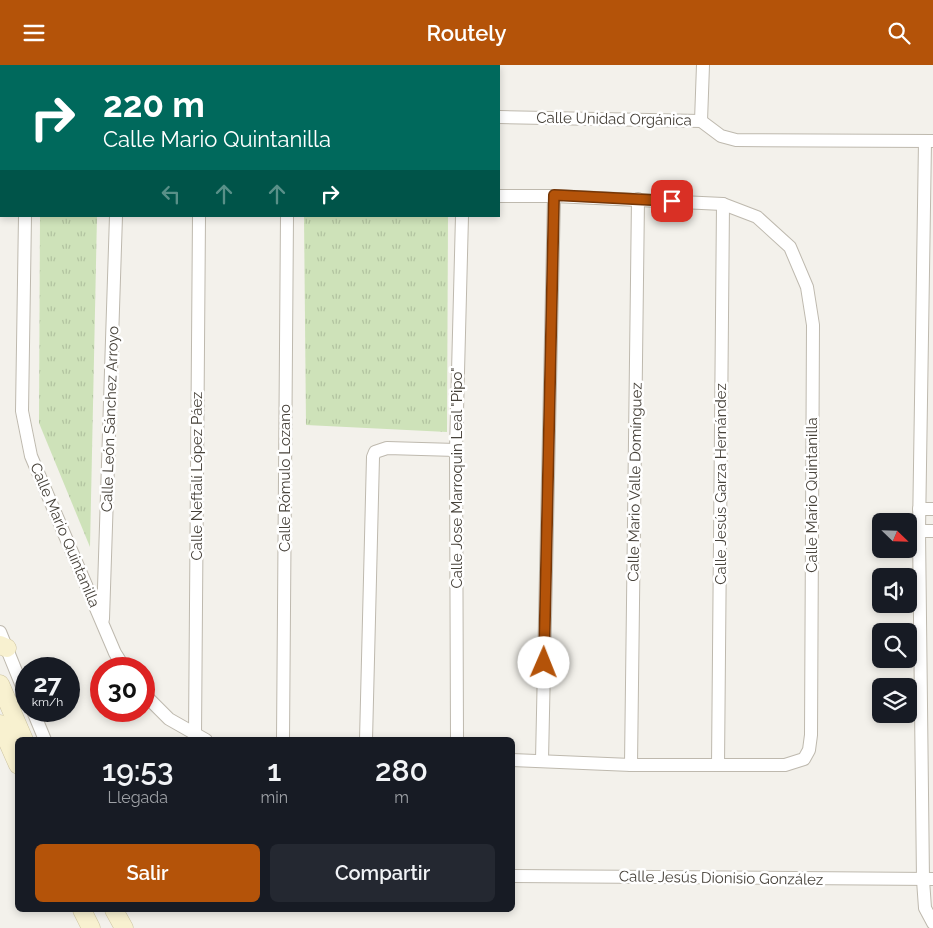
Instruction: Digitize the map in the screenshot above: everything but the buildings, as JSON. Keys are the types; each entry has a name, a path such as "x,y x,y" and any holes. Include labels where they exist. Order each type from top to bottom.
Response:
{"street":[{"path":"701,121 703,65"},
{"name":"Calle Unidad Orgánica","path":"500,117 701,121 722,136 736,140 929,141"},
{"path":"929,141 919,531 928,880 929,908 933,923"},
{"path":"542,760 554,195"},
{"name":"Calle Mario Quintanilla","path":"500,196 554,195 723,204 757,217 790,247 807,287 813,325 811,735 809,750 804,759 785,765 631,765 515,760"},
{"name":"Calle Mario Valle Domínguez","path":"631,765 638,199"},
{"name":"Calle Jesús Garza Hernández","path":"718,765 723,204"},
{"name":"Calle Mario Quintanilla","path":"25,217 22,411 27,438 31,456 47,497 118,657"},
{"name":"Calle León Sánchez Arroyo","path":"103,622 116,217"},
{"name":"Calle Neftalí López Páez","path":"199,217 200,737"},
{"name":"Calle Rómulo Lozano","path":"283,737 287,217"},
{"name":"Calle Jose Marroquin Leal \"Pipo\"","path":"457,737 456,450 462,217"},
{"path":"366,737 373,457 375,452 387,448 456,450"},
{"path":"919,509 933,509"},
{"path":"919,531 933,531"},
{"path":"0,632 3,646 15,672"},
{"path":"0,684 23,737"},
{"path":"155,705 169,719 200,737"},
{"path":"38,722 44,737"},
{"path":"0,724 15,758"},
{"name":"Calle Jesús Dionisio González","path":"515,876 928,880"},
{"path":"83,912 91,928"},
{"path":"115,912 124,928"}],"green space":[{"path":"40,217 97,217 90,547 39,423"},
{"path":"304,217 448,217 447,432 306,425"}],"route":[{"path":"544,663 554,195 672,201"}]}
